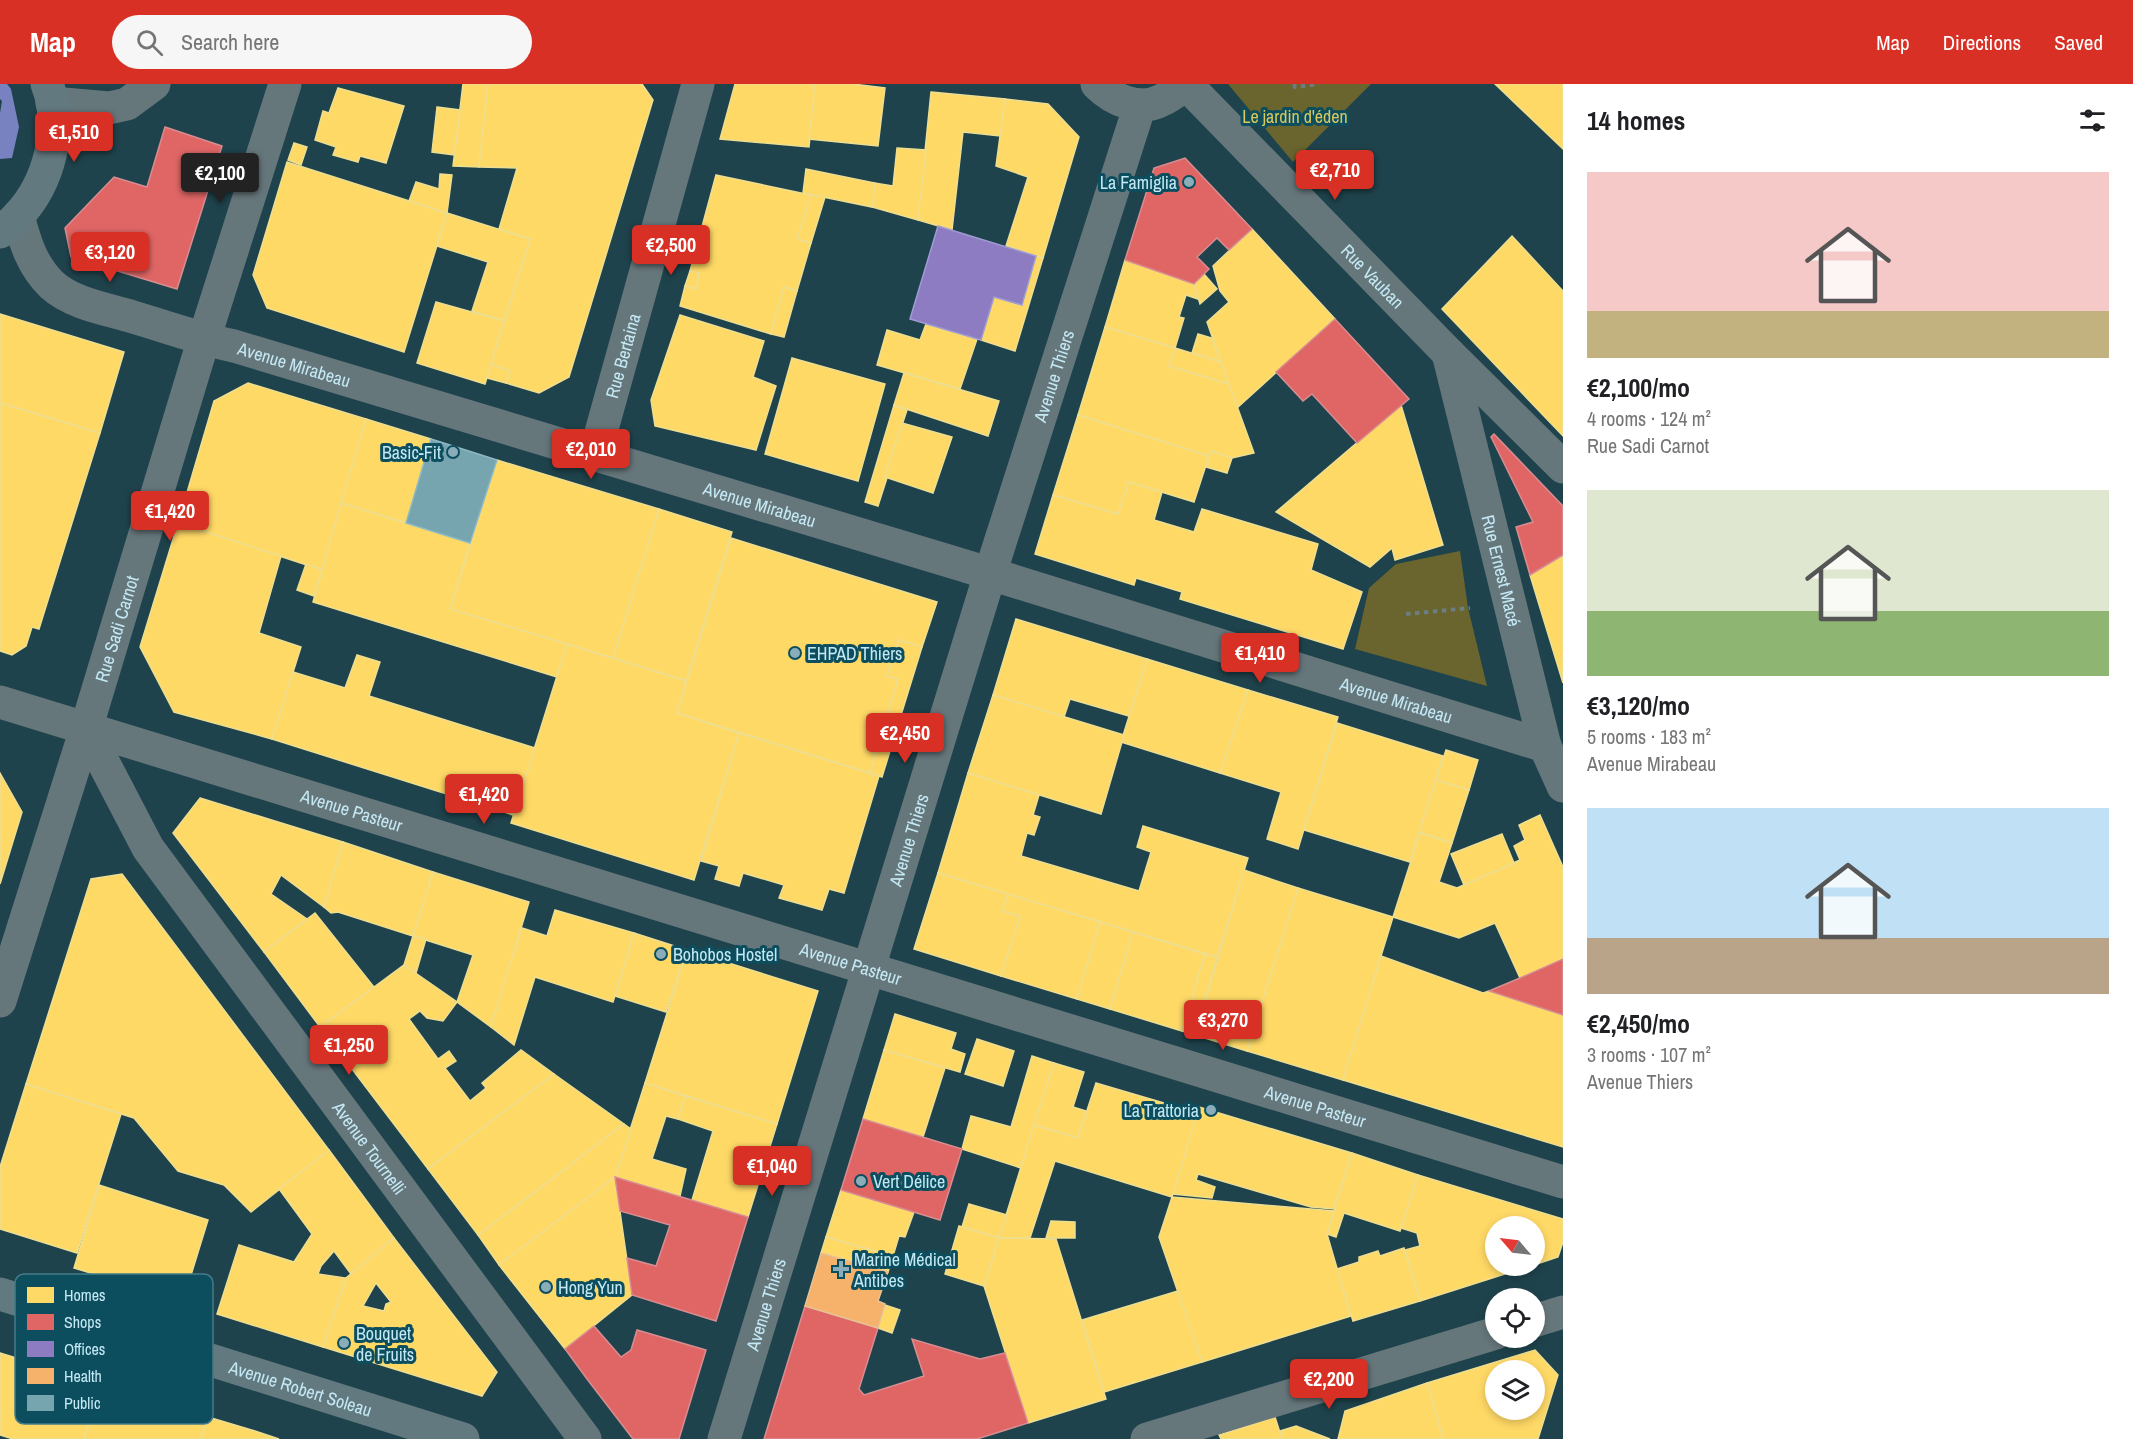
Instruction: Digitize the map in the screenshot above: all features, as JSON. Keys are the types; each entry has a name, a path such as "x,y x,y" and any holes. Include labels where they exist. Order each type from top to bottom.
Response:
{"street":[{"path":"9,224 37,192 48,163 54,133 51,91 109,108 127,104 154,84"},
{"name":"Rue Sadi Carnot","path":"0,1001 285,84"},
{"name":"Rue Bertaina","path":"595,454 698,84"},
{"path":"1097,84 1107,94 1126,103 1140,105 1161,101 1186,84"},
{"name":"Rue Vauban","path":"1186,84 1563,467"},
{"name":"Avenue Thiers","path":"724,1439 990,574 1140,105"},
{"name":"Avenue Mirabeau","path":"9,224 53,286 76,300 204,340 234,346 595,454 1545,746"},
{"name":"Rue Ernest Macé","path":"1448,352 1545,746 1562,780"},
{"name":"Avenue Pasteur","path":"0,702 1563,1182"},
{"name":"Avenue Tournelli","path":"86,729 148,848 585,1439"},
{"name":"Avenue Robert Soleau","path":"0,1294 15,1299"},
{"path":"1545,1318 1563,1312"},
{"path":"1147,1439 1485,1336"},
{"name":"Avenue Robert Soleau","path":"213,1361 463,1439"}],"path":[{"path":"1294,84 1295,87 1319,84"},
{"path":"1406,614 1480,607"}],"green space":[{"name":"Le jardin d'éden","path":"1228,84 1371,84 1293,162"},
{"path":"1460,551 1468,608 1487,686 1355,649 1369,588 1396,564"}],"water":[{"path":"0,84 7,84 11,89 19,127 12,158 0,159 2,101"}],"building: Homes":[{"path":"463,84 488,84 479,167 453,166"},
{"path":"488,84 642,84 653,100 569,377 539,393 506,383 510,371 491,364 530,239 499,229 517,168 479,167"},
{"path":"735,84 815,84 809,147 720,139"},
{"path":"815,84 853,84 885,88 878,146 809,139"},
{"path":"1495,84 1563,84 1563,149"},
{"path":"338,88 404,106 386,163 360,156 358,162 333,155 336,147 315,140 323,111 329,113"},
{"path":"931,92 1005,99 1000,136 963,132 952,230 918,220"},
{"path":"1005,99 1048,104 1079,137 1043,258 1006,246 1028,177 996,166"},
{"path":"437,107 460,110 454,155 432,152"},
{"path":"294,143 307,147 301,165 288,160"},
{"path":"897,148 926,150 918,220 872,207 875,183 893,186"},
{"path":"287,162 447,213 404,352 267,308 253,275"},
{"path":"806,169 875,183 872,207 803,193"},
{"path":"440,174 452,175 447,213 409,201 416,182 439,189"},
{"path":"716,175 811,195 797,239 811,243 797,291 784,287 771,334 680,306 685,286 696,289 699,273 690,271"},
{"path":"811,195 825,197 811,243 797,239"},
{"path":"447,213 530,239 504,321 472,311 488,262 437,246"},
{"path":"1252,229 1335,319 1237,408 1207,322 1229,302 1220,291 1213,266"},
{"path":"1512,236 1563,291 1563,436 1442,309"},
{"path":"1036,256 1043,258 1015,351 981,340 994,297 1022,305"},
{"path":"1125,260 1194,284 1198,299 1186,295 1179,317 1184,318 1175,348 1105,327"},
{"path":"690,271 699,273 696,289 685,286"},
{"path":"1204,274 1217,289 1200,304 1194,284"},
{"path":"784,287 797,291 784,337 771,334"},
{"path":"436,302 504,321 485,384 417,363"},
{"path":"0,314 124,352 100,433 0,403"},
{"path":"680,315 764,341 753,377 776,386 756,450 655,426 651,400"},
{"path":"926,324 977,339 960,389 877,365 887,330 920,340"},
{"path":"1105,327 1175,348 1169,366 1229,384 1254,453 1232,458 1211,451 1209,456 1078,415"},
{"path":"1198,334 1212,338 1221,362 1192,353"},
{"path":"1175,348 1221,362 1229,384 1169,366"},
{"path":"792,358 885,384 858,481 765,454"},
{"path":"491,364 510,371 506,383 487,378"},
{"path":"904,373 999,401 988,436 894,405"},
{"path":"248,383 366,419 322,570 178,523 214,401"},
{"path":"0,403 100,433 39,629 32,627 26,646 12,655 0,651"},
{"path":"894,405 907,410 878,506 865,502"},
{"path":"1401,405 1443,545 1395,560 1392,548 1370,567 1276,512"},
{"path":"1078,415 1209,456 1194,502 1129,482 1118,514 1053,495"},
{"path":"366,419 431,439 406,523 341,503"},
{"path":"902,423 952,437 933,493 885,477"},
{"path":"1211,451 1232,458 1227,473 1206,467"},
{"path":"497,460 659,509 613,658 450,609"},
{"path":"1129,482 1162,492 1154,520 1194,532 1202,509 1318,544 1311,570 1362,592 1343,649 1180,599 1182,592 1136,578 1134,585 1035,554 1053,495 1118,514"},
{"path":"341,503 470,543 450,609 567,644 557,677 313,602"},
{"path":"659,509 732,532 686,681 613,658"},
{"path":"178,523 281,556 259,633 301,647 272,739 174,712 140,647"},
{"name":"EHPAD Thiers","path":"731,538 937,602 922,647 899,640 887,676 898,679 870,773 677,713"},
{"path":"1563,555 1563,683 1530,575"},
{"path":"306,564 322,570 314,596 297,590"},
{"path":"1016,619 1147,659 1129,716 1070,699 1064,717 993,695"},
{"path":"899,640 922,647 882,777 870,773 898,679 887,676"},
{"path":"567,644 686,681 677,713 739,733 694,880 511,823"},
{"path":"357,655 380,662 369,696 535,748 513,815 272,739 293,672 345,688"},
{"path":"1147,659 1248,690 1220,773 1121,742"},
{"path":"1248,690 1338,717 1298,849 1267,839 1281,792 1220,773"},
{"path":"993,695 1124,735 1101,814 968,773"},
{"path":"1337,723 1443,756 1410,862 1304,830"},
{"path":"739,733 879,776 844,893 829,889 822,910 779,898 784,885 743,873 739,886 715,879 719,866 701,861"},
{"path":"1446,750 1478,760 1469,790 1436,780"},
{"path":"0,773 22,812 0,884"},
{"path":"968,773 1039,795 1033,815 1040,817 1034,835 1027,833 1021,856 1139,891 1151,852 1137,847 1143,826 1248,858 1217,957 938,873"},
{"path":"1436,780 1469,790 1452,843 1419,832"},
{"path":"200,798 343,842 324,907 281,875 271,894 307,919 264,952 173,833"},
{"path":"1540,815 1563,867 1563,959 1520,978 1495,923 1459,938 1393,917 1420,833 1452,843 1439,882 1457,888 1520,860 1514,846 1525,840 1519,825"},
{"path":"1502,834 1514,863 1464,885 1451,854"},
{"path":"343,842 433,872 413,936 338,912 331,913 324,907"},
{"path":"1244,870 1298,888 1247,1051 1195,1035"},
{"path":"433,872 529,902 491,1027 457,1002 473,955 413,936"},
{"path":"938,873 1008,894 1002,911 1020,916 1001,976 914,949"},
{"path":"122,874 329,1150 251,1212 224,1185 178,1171 134,1118 26,1084 91,879"},
{"path":"1298,888 1393,917 1343,1080 1247,1051"},
{"path":"1008,894 1100,922 1077,999 1001,976 1020,916 1002,911"},
{"path":"555,910 634,933 613,1002 535,977 514,1045 491,1027 509,966 522,928 547,936"},
{"path":"315,913 374,987 320,1027 264,952"},
{"path":"1100,922 1133,932 1110,1009 1077,999"},
{"path":"1133,932 1205,954 1182,1031 1110,1009"},
{"path":"634,933 687,950 666,1012 615,996"},
{"path":"413,936 426,939 416,973 404,965"},
{"path":"687,950 818,991 777,1124 645,1083"},
{"path":"1205,954 1217,957 1195,1035 1182,1031"},
{"path":"1381,956 1483,993 1489,991 1563,1015 1563,1147 1343,1080"},
{"path":"404,965 457,1002 443,1021 427,1018 420,1011 409,1019 438,1059 449,1051 456,1061 445,1068 470,1101 486,1088 482,1083 521,1050 554,1074 428,1169 320,1027"},
{"path":"895,1014 956,1033 951,1049 965,1054 960,1072 884,1050"},
{"path":"977,1039 1014,1051 1003,1086 965,1074"},
{"path":"884,1050 945,1068 923,1137 863,1119"},
{"path":"1032,1056 1054,1063 1021,1168 962,1149 971,1116 1011,1127"},
{"path":"1054,1063 1084,1072 1073,1107 1086,1111 1078,1138 1034,1125"},
{"path":"554,1074 624,1124 478,1235 428,1169"},
{"path":"645,1083 685,1096 678,1119 666,1116 652,1159 686,1169 680,1196 615,1177"},
{"path":"1096,1083 1198,1113 1172,1197 1055,1161 1030,1238 999,1238 1034,1125 1078,1138"},
{"path":"26,1084 121,1114 77,1253 0,1229 0,1167"},
{"path":"685,1096 777,1124 748,1217 692,1200 713,1131 678,1119"},
{"path":"1199,1107 1352,1153 1334,1209 1311,1207 1198,1174 1196,1180 1215,1187 1212,1198 1173,1194"},
{"path":"624,1124 631,1129 615,1177 499,1265 478,1235"},
{"path":"329,1150 394,1238 351,1274 334,1251 321,1266 318,1274 346,1278 323,1347 217,1314 239,1245 294,1262 312,1234 279,1189"},
{"path":"1352,1153 1418,1175 1400,1231 1344,1213 1336,1237 1327,1234"},
{"path":"1418,1175 1563,1219 1563,1242 1558,1257 1545,1261 1545,1216 1485,1216 1485,1276 1499,1276 1420,1301 1405,1250 1420,1246 1417,1233 1401,1228"},
{"path":"615,1177 632,1295 565,1349 499,1265"},
{"path":"99,1185 208,1220 191,1274 94,1274 74,1268"},
{"path":"841,1190 914,1212 905,1237 899,1236 893,1256 826,1237"},
{"path":"1172,1197 1334,1211 1327,1234 1351,1316 1202,1362 1159,1237"},
{"path":"969,1204 1007,1215 999,1238 962,1227"},
{"path":"1051,1221 1075,1222 1075,1238 1046,1238"},
{"path":"959,1226 999,1238 984,1286 945,1274"},
{"path":"826,1237 893,1256 888,1272 821,1253"},
{"path":"394,1238 497,1372 482,1396 323,1347 346,1278","holes":["376,1283 391,1302 386,1304 384,1311 363,1306"]},
{"path":"999,1238 1056,1239 1106,1399 1028,1423 984,1286"},
{"path":"1404,1248 1420,1301 1353,1321 1337,1269 1359,1262 1359,1257 1378,1251 1380,1256"},
{"path":"1178,1291 1202,1362 1104,1392 1082,1320"},
{"path":"885,1305 900,1310 892,1333 878,1328"},
{"path":"1535,1350 1544,1360 1502,1360"},
{"path":"0,1353 15,1358 15,1424 89,1424 84,1439 13,1439 0,1435"},
{"path":"1545,1361 1558,1375 1545,1417"},
{"path":"1485,1365 1485,1420 1544,1420 1538,1439 1443,1439 1427,1383"},
{"path":"1427,1383 1443,1439 1338,1439 1345,1411"},
{"path":"1275,1417 1282,1439 1221,1439 1219,1435"},
{"path":"213,1418 279,1439 201,1439 206,1424 213,1424"},
{"path":"89,1424 206,1424 201,1439 84,1439"},
{"path":"1296,1426 1330,1439 1282,1439 1280,1431"}],"building: Shops":[{"path":"165,127 222,146 177,289 71,257 65,228 114,177 147,187"},
{"path":"1185,158 1252,229 1229,250 1217,238 1197,257 1209,269 1194,284 1125,260 1154,168"},
{"path":"1335,319 1409,399 1357,443 1312,394 1303,401 1276,372"},
{"path":"1494,434 1563,506 1563,555 1530,575 1516,527 1533,522 1491,437"},
{"path":"1563,959 1563,1015 1489,991 1520,978"},
{"path":"863,1119 962,1149 940,1220 841,1190"},
{"path":"615,1177 748,1217 716,1321 632,1295 627,1258 656,1266 670,1225 620,1211"},
{"path":"805,1306 878,1328 859,1389 864,1395 924,1376 912,1339 980,1359 1005,1353 1028,1423 977,1439 764,1439"},
{"path":"594,1326 621,1357 631,1350 637,1330 706,1350 679,1439 633,1439 587,1379 565,1349"}],"building: Offices":[{"path":"938,226 1036,256 1022,305 994,297 981,340 910,319"}],"building: Health":[{"path":"821,1253 888,1272 878,1301 885,1304 878,1328 805,1306"}],"building: Public":[{"path":"431,439 497,460 470,543 406,523"}],"place":[{"name":"La Famiglia","path":"1189,182"},
{"name":"Basic-Fit","path":"453,452"},
{"name":"EHPAD Thiers","path":"795,653"},
{"name":"Bohobos Hostel","path":"661,954"},
{"name":"La Trattoria","path":"1211,1110"},
{"name":"Vert Délice","path":"861,1181"},
{"name":"Marine Médical Antibes","path":"841,1269"},
{"name":"Hong Yun","path":"546,1287"},
{"name":"Bouquet de Fruits","path":"344,1343"}]}
